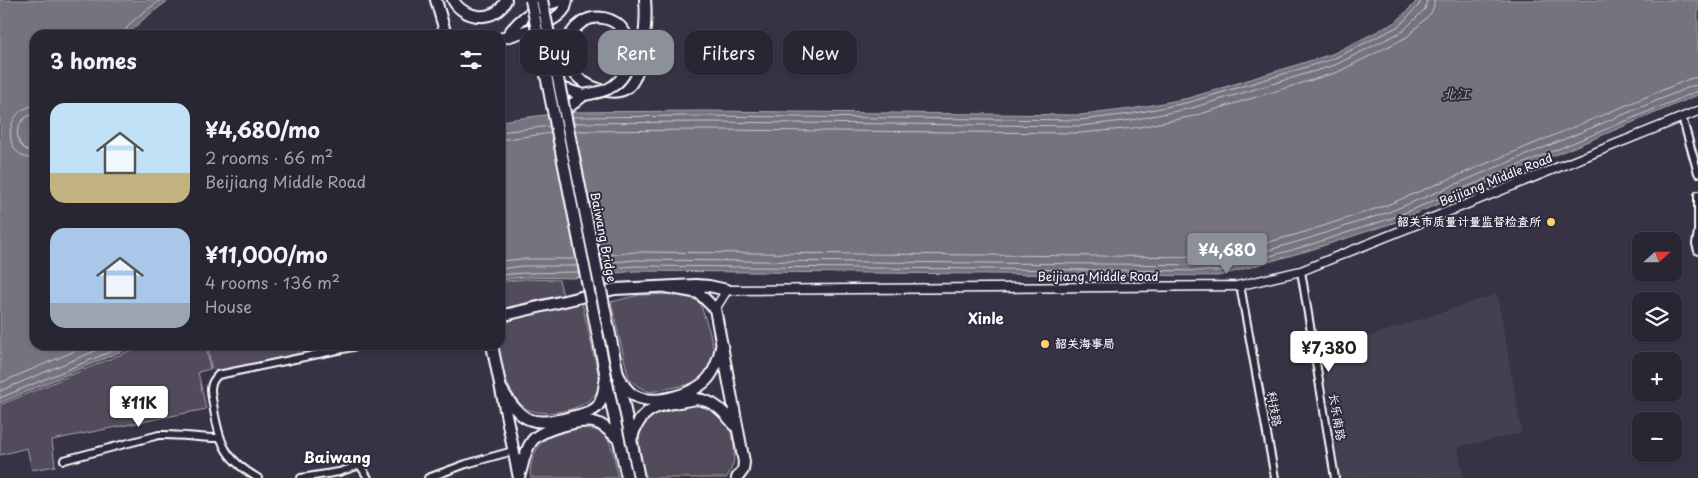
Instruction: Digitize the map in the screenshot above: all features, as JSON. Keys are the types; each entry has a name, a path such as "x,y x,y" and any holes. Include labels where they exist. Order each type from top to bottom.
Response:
{"main road":[{"path":"436,0 445,30"},
{"path":"453,0 461,11 474,17 492,14 504,5 506,0"},
{"name":"Baiwang Bridge","path":"532,0 627,478"},
{"name":"Baiwang Bridge","path":"542,0 639,478"},
{"path":"505,36 522,17 544,6 562,0"},
{"path":"505,37 531,29 554,18 565,8 567,0"},
{"path":"565,110 584,95 603,91 614,86 622,78 630,58 630,49 623,29 610,18 587,17 576,24 568,37 566,48 570,66 579,79 597,88 610,91 619,92 625,90 631,85 639,68 646,17 645,0"},
{"path":"561,88 584,95"},
{"path":"505,315 616,289 696,285 727,290"},
{"path":"666,287 699,293 715,309 744,462 743,470 737,478"},
{"path":"618,374 632,394 642,398 656,400 690,392 698,388 709,378 717,362 722,344"},
{"path":"493,350 519,477"},
{"path":"519,477 523,460 533,440 546,427 595,409 602,396 606,377"},
{"path":"500,388 510,405 522,416 546,427 591,422 602,425 619,440"},
{"path":"631,440 641,417 648,411 657,407 701,399 718,407 738,430"}],"street":[{"name":"Beijiang Middle Road","path":"727,290 1149,288 1240,285 1301,271 1698,111"},
{"path":"1682,118 1698,173"},
{"path":"1698,194 1698,232 1696,244 1698,251"},
{"name":"长乐南路","path":"1301,271 1335,478"},
{"name":"科技路","path":"1240,285 1275,478"},
{"path":"715,309 727,290"},
{"path":"258,478 244,470 231,458 219,438 210,389 212,381 218,375 338,350"},
{"path":"64,460 159,435 174,434 189,437 219,438"},
{"path":"428,478 466,464 514,451"},
{"path":"301,478 339,472 360,466 368,478"}],"shaded area":[{"path":"524,279 559,280 563,296 505,308 505,281"},
{"path":"685,294 700,303 714,352 706,374 696,382 650,392 639,387 629,379 611,302 639,295"},
{"path":"1497,294 1522,433 1458,447 1463,478 1340,478 1323,352"},
{"path":"582,303 599,384 593,396 577,407 545,413 527,409 513,394 502,369 500,350 505,350 505,325 519,317"},
{"path":"133,350 207,350 210,369 198,372 206,409 52,440 55,466 32,470 27,448 0,455 0,405"},
{"path":"209,350 314,350 218,371 211,368"},
{"path":"699,403 720,416 727,424 733,439 733,464 726,478 645,478 640,456 639,440 642,426 646,420 663,411"},
{"path":"577,428 598,431 605,436 612,449 618,478 531,478 530,471 536,451 544,440 556,434"}],"water":[{"path":"0,0 169,0 132,30 30,30 30,133 28,137 30,138 30,350 126,350 0,403"},
{"name":"北江","path":"1418,0 1698,0 1698,95 1393,223 1310,250 1219,276 635,271 573,278 524,277 505,279 505,120 567,112 705,111 1081,115 1131,109 1189,98 1332,54 1396,22"}],"place":[{"name":"韶关市质量计量监督检查所","path":"1551,222"},
{"name":"韶关海事局","path":"1045,344"}],"district":[{"name":"Xinle","path":"986,319"},
{"name":"Baiwang","path":"337,458"}]}
